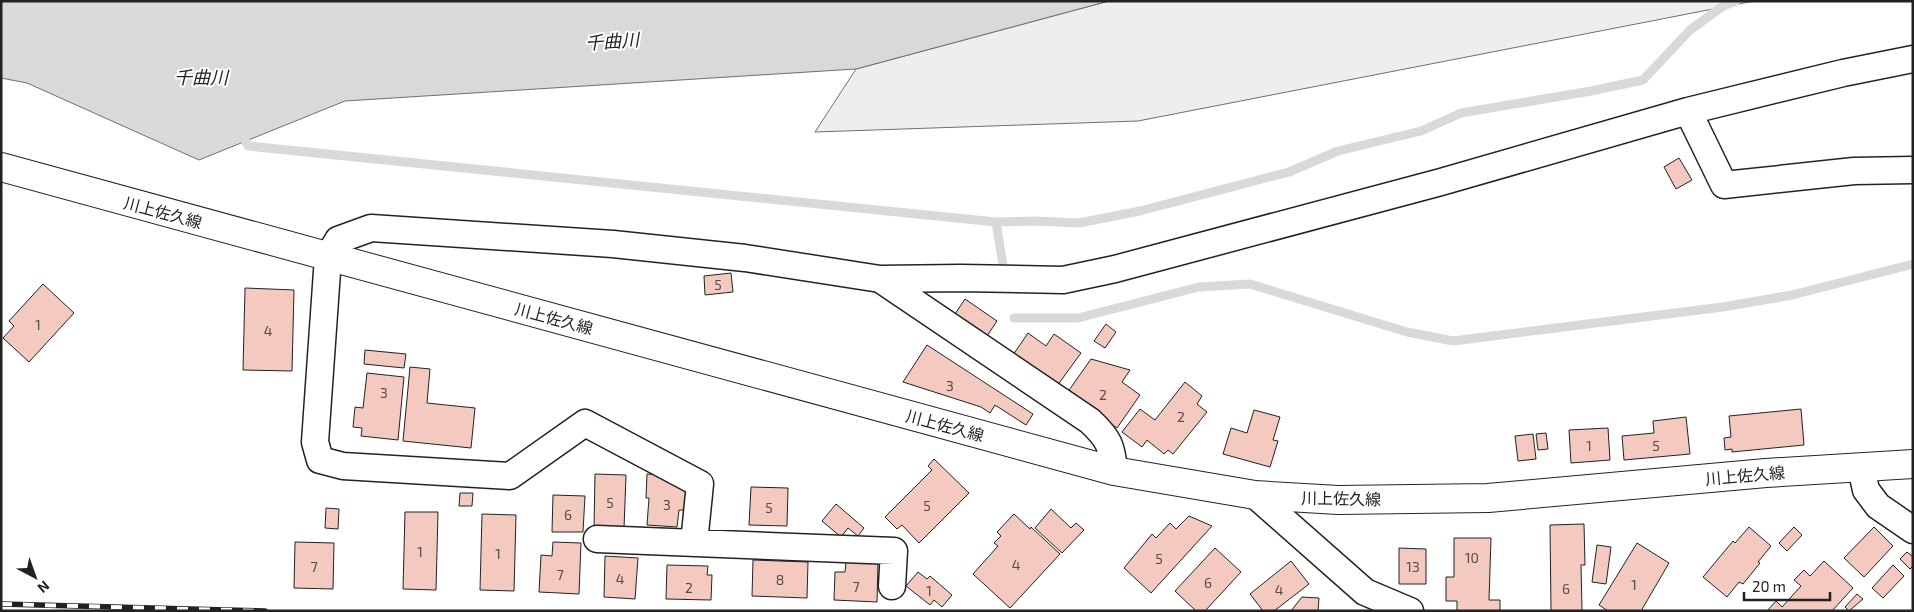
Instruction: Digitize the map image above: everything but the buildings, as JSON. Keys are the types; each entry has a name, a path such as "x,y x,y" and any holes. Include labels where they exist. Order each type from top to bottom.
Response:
{"main road":[{"name":"川上佐久線","path":"1,167 1114,471 1255,495 1338,500 1488,498 1766,473 1913,464"}],"street":[{"path":"694,543 700,484 585,423 510,476 343,466 320,460 316,442 328,257 338,240 371,228 623,245 745,258 880,279 1063,280 1115,269 1441,182 1688,111 1843,72 1913,58"},
{"path":"1688,111 1724,185 1854,171 1913,170"},
{"path":"880,279 1090,421 1104,433 1112,451 1114,471"},
{"path":"1861,468 1866,490 1878,506 1913,530"},
{"path":"1255,495 1365,592 1410,611"},
{"path":"597,539 894,551 892,586"}],"shaded area":[{"path":"1109,1 1754,1 1138,121 815,132 856,69"}],"water":[{"name":"千曲川","path":"1,1 1109,1 856,69 345,101 199,160 27,83 1,78"}],"waterway":[{"path":"241,131 248,146 996,222 1079,223 1140,211 1289,172 1338,151 1421,131 1461,113 1591,91 1643,80 1690,30 1723,6 1736,1"},
{"path":"996,222 1003,265"},
{"path":"1014,318 1078,318 1199,287 1250,284 1407,332 1453,341 1723,307 1792,295 1913,264"}],"railway":[{"path":"1,604 265,611"}]}
